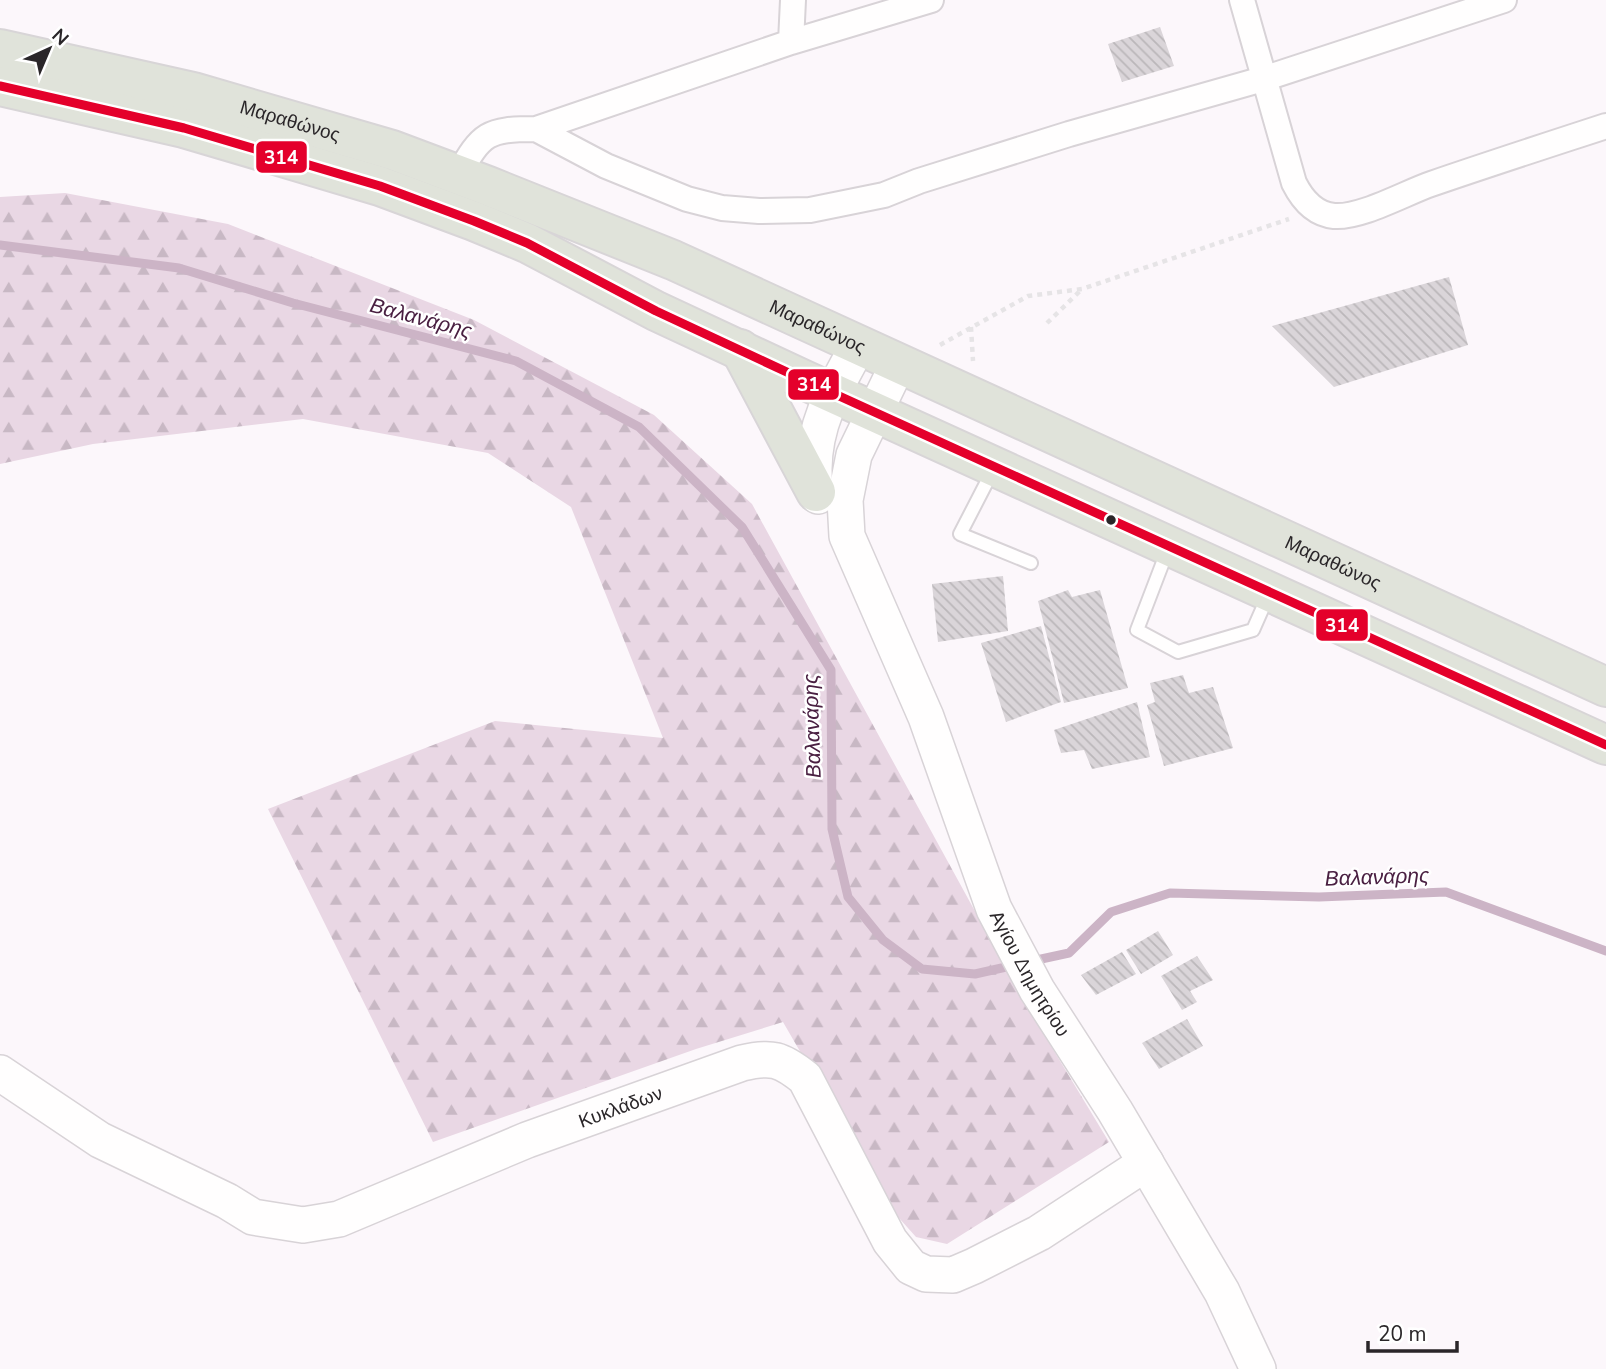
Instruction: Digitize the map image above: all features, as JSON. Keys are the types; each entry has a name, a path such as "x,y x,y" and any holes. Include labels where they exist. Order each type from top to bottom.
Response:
{"main road":[{"name":"Μαραθώνος","path":"0,49 193,92 392,150 673,260 1606,687"},
{"name":"Μαραθώνος","path":"0,86 184,128 380,186 527,243 656,311 1606,745"},
{"path":"740,349 816,492"}],"street":[{"path":"791,42 793,0"},
{"path":"458,175 477,143 488,133 502,129 536,129 791,42 931,0"},
{"path":"1242,0 1294,183 1302,199 1316,210 1333,216 1350,214 1606,126"},
{"path":"536,129 606,166 687,199 722,208 759,211 810,210 884,195 919,181 1069,134 1263,79 1504,0"},
{"path":"816,492 817,436 832,392 858,346"},
{"name":"Αγίου Δημητρίου","path":"853,553 845,523 846,489 854,455 873,411 908,368"},
{"name":"Αγίου Δημητρίου","path":"816,492 853,553 922,707 984,885 1003,927 1037,990 1146,1163 1234,1312 1258,1369"},
{"name":"Κυκλάδων","path":"0,1073 100,1140 227,1201 253,1217 303,1225 339,1219 527,1140 741,1063 765,1058 787,1064 805,1079 890,1241 911,1267 935,1275 953,1275 1039,1233 1146,1163"}],"lane":[{"path":"995,466 960,534 1031,563"},
{"path":"1170,546 1137,630 1178,652 1253,630 1270,592"}],"path":[{"path":"908,368 928,352 1028,296 1082,289 1316,210"},
{"path":"1047,323 1082,289"}],"green space":[{"path":"65,193 228,224 474,320 654,415 752,504 1028,1008 1109,1142 947,1244 916,1237 891,1209 783,1022 696,1049 433,1142 268,809 495,721 663,738 571,507 488,453 303,419 93,444 0,464 0,197"}],"building":[{"path":"1160,27 1174,66 1122,82 1108,44"},
{"path":"1449,277 1468,345 1334,387 1272,326"},
{"path":"1003,576 1008,631 938,642 932,584"},
{"path":"1068,590 1072,597 1100,590 1128,688 1064,703 1038,601"},
{"path":"1041,626 1061,702 1006,722 981,643"},
{"path":"1183,675 1189,693 1213,687 1233,748 1164,766 1147,705 1155,702 1150,683"},
{"path":"1137,702 1150,757 1092,769 1084,750 1061,753 1054,730"},
{"path":"1158,931 1173,955 1141,974 1126,950"},
{"path":"1122,952 1136,974 1096,995 1081,975"},
{"path":"1197,956 1213,980 1190,991 1197,1002 1182,1010 1161,976"},
{"path":"1187,1019 1203,1046 1159,1069 1142,1043"}],"waterway":[{"name":"Βαλανάρης","path":"0,245 179,268 293,303 516,361 639,427 742,527 831,670 832,829 848,897 883,940 922,969 975,974 1015,965"},
{"name":"Βαλανάρης","path":"1032,961 1069,953 1111,912 1170,893 1319,897 1446,892 1606,951"}],"transit line":[{"name":"314","path":"0,86 184,128 380,186 474,221 527,243 656,311 804,380 1606,745"}]}
